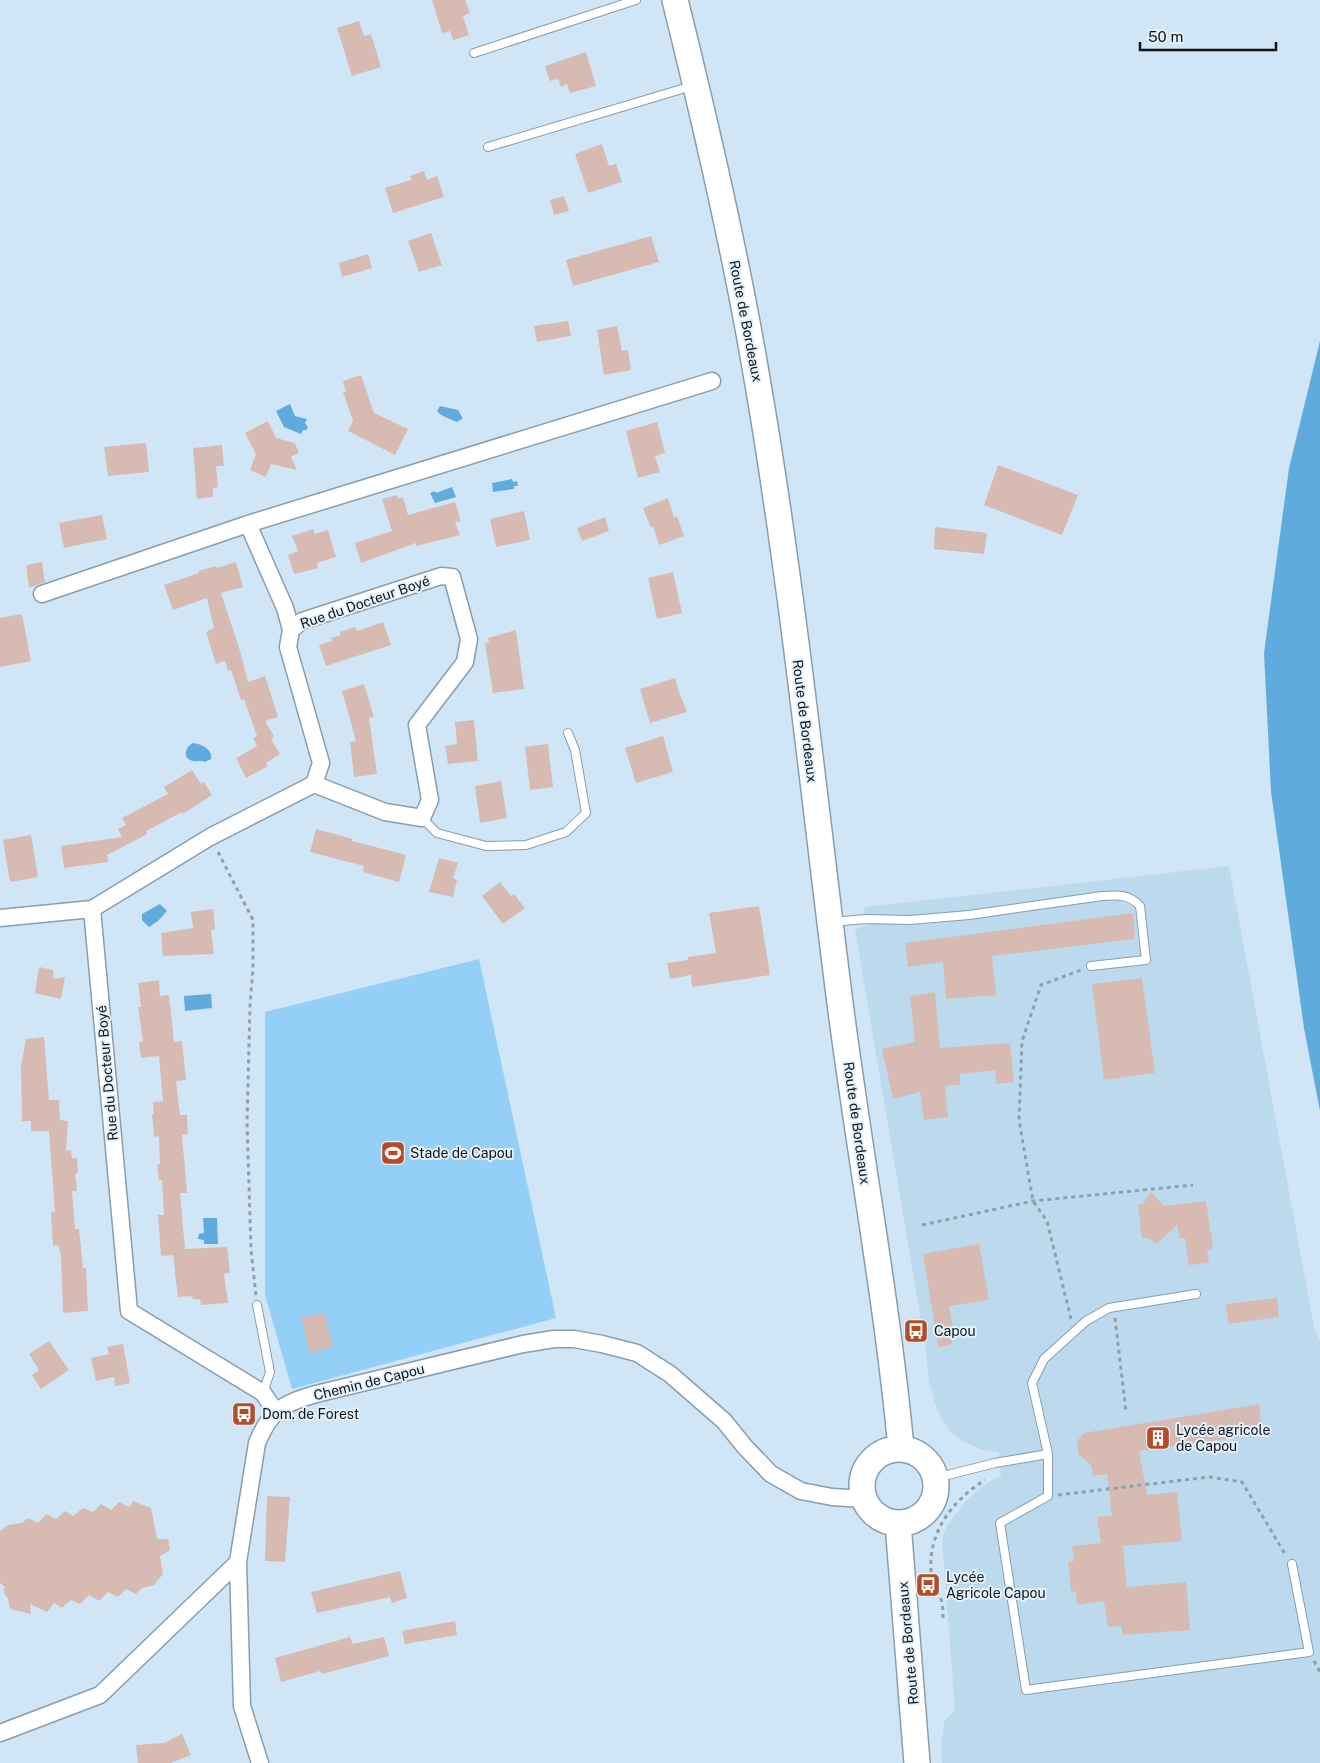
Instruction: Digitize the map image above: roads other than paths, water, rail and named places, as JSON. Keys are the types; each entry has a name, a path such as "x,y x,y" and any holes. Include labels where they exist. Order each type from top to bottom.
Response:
{"main road":[{"name":"Route de Bordeaux","path":"675,0 742,297 764,422 793,628 840,1006 886,1313 901,1448"},
{"path":"901,1448 913,1451 923,1457 931,1467 936,1478 933,1502 926,1512 916,1519 904,1523 891,1522 880,1518 870,1510 864,1499 861,1487 863,1475 868,1464 877,1455 888,1449 901,1448"},
{"name":"Route de Bordeaux","path":"898,1522 918,1763"}],"street":[{"path":"42,594 248,524 712,381"},
{"name":"Rue du Docteur Boyé","path":"248,524 285,608 291,630 288,646 321,763 314,784"},
{"name":"Rue du Docteur Boyé","path":"291,630 302,621 441,576 452,577 469,639 465,662 416,725 430,800 422,818"},
{"path":"0,918 92,910 210,837 314,784 385,812 422,818"},
{"name":"Rue du Docteur Boyé","path":"92,910 129,1310 263,1393 276,1412"},
{"name":"Chemin de Capou","path":"260,1763 242,1706 238,1562 257,1443 264,1425 276,1412 297,1399 524,1344 554,1338 574,1339 637,1353 670,1374 724,1421 745,1447 771,1474 801,1492 832,1497 864,1499"},
{"path":"0,1733 100,1695 238,1562"}],"lane":[{"path":"474,53 636,0"},
{"path":"488,147 695,85"},
{"path":"422,818 437,833 486,846 526,845 566,832 586,812 575,750 568,733"},
{"path":"830,922 866,919 910,920 970,915 1108,896 1125,896 1134,900 1140,906 1146,960 1091,966"},
{"path":"1196,1294 1114,1307 1086,1321 1044,1360 1032,1383 1048,1454 1048,1496 1000,1524 1026,1690 1309,1652 1292,1564"},
{"path":"257,1305 270,1372 263,1393"},
{"path":"936,1478 1016,1458 1048,1454"}],"place":[{"name":"Stade de Capou","path":"393,1153"},
{"name":"Capou","path":"916,1331"},
{"name":"Dom. de Forest","path":"244,1414"},
{"name":"Lycée agricole de Capou","path":"1158,1438"},
{"name":"Lycée Agricole Capou","path":"928,1585"}]}
